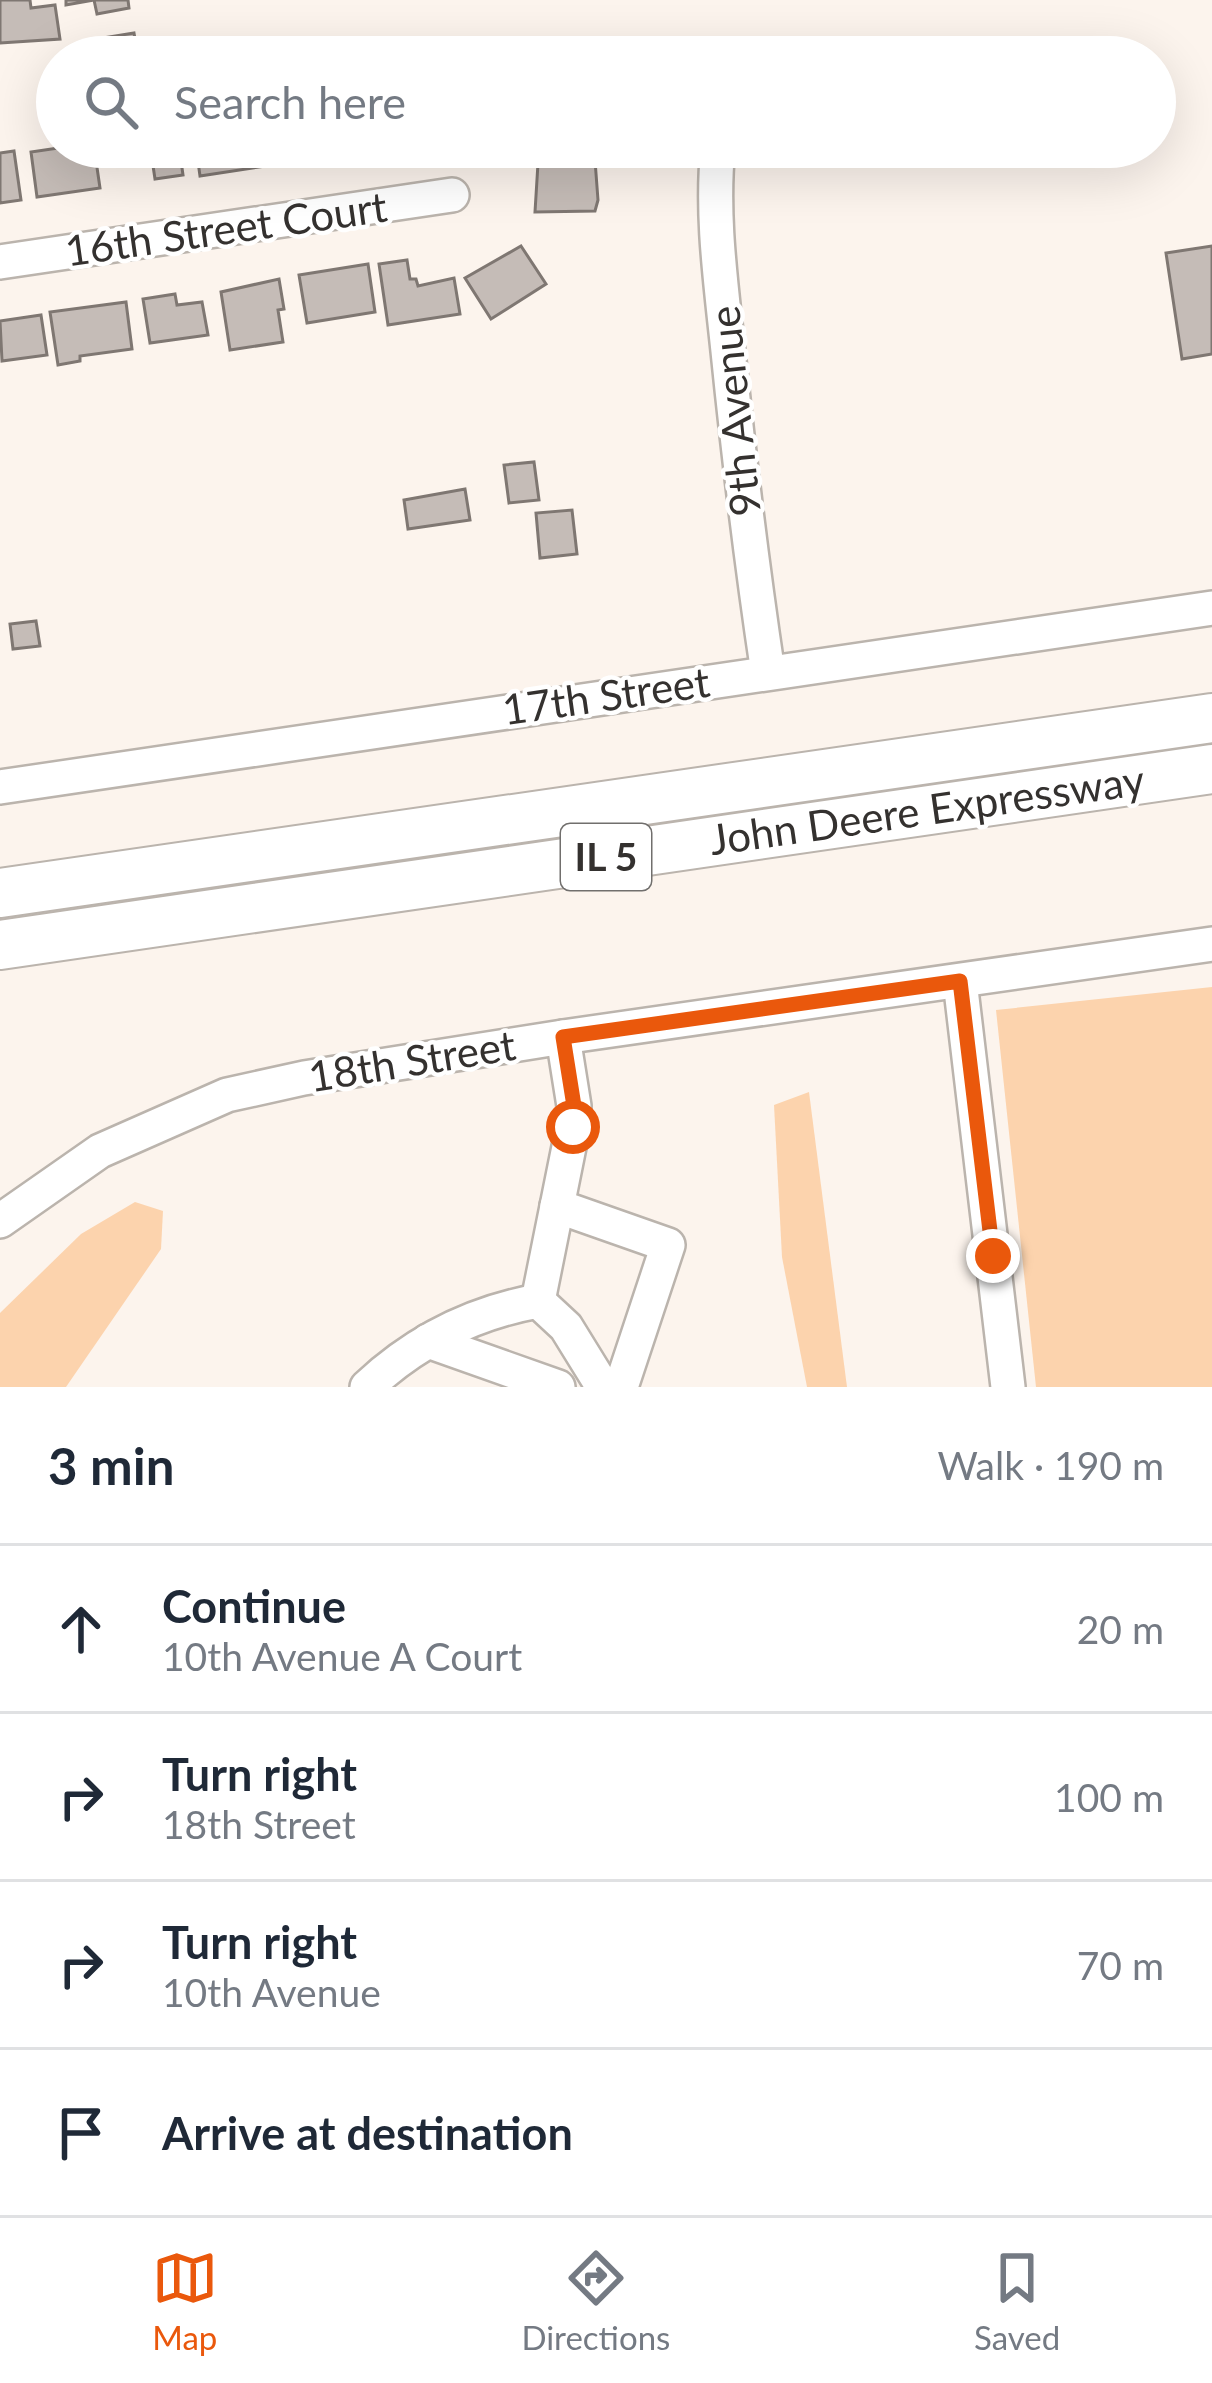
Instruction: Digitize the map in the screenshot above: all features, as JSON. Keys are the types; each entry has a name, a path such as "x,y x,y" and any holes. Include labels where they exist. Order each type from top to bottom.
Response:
{"highway":[{"name":"John Deere Expressway","path":"0,893 1212,718"},
{"name":"John Deere Expressway","path":"0,945 1212,769"}],"street":[{"name":"9th Avenue","path":"717,168 722,294 743,500 768,673"},
{"name":"16th Street Court","path":"0,262 452,195"},
{"name":"17th Street","path":"0,787 1212,608"},
{"name":"18th Street","path":"0,1221 100,1151 227,1095 304,1078 563,1037 1212,944"},
{"path":"960,981 1008,1387"},
{"path":"538,1301 574,1106 563,1037"},
{"path":"557,1206 668,1245 621,1387"},
{"path":"367,1387 400,1356 455,1325 502,1307 538,1301"},
{"path":"538,1301 566,1327 603,1387"},
{"path":"428,1341 558,1387"}],"shaded area":[{"path":"1212,987 1212,1387 1036,1387 996,1010"},
{"path":"809,1092 847,1387 807,1387 782,1257 774,1105"},
{"path":"135,1202 163,1211 161,1249 66,1387 0,1387 0,1313 81,1234"}],"building":[{"path":"0,0 30,0 31,8 55,5 60,36 0,43"},
{"path":"94,0 128,0 129,8 97,14"},
{"path":"14,151 21,200 0,203 0,153"},
{"path":"36,151 36,168 97,168 100,188 37,197 31,152"},
{"path":"153,168 182,168 183,175 155,179"},
{"path":"199,168 252,168 200,176"},
{"path":"538,168 596,168 595,211 535,212"},
{"path":"521,246 546,284 491,319 465,278"},
{"path":"1212,246 1212,354 1182,359 1166,253"},
{"path":"407,260 410,279 416,279 418,286 454,278 460,314 388,325 379,264"},
{"path":"368,264 375,312 307,323 299,275"},
{"path":"279,279 283,342 230,350 221,292"},
{"path":"175,294 177,305 202,302 208,335 150,343 143,299"},
{"path":"126,302 132,349 80,356 80,361 58,365 50,312"},
{"path":"41,315 47,355 2,361 0,321"},
{"path":"534,462 539,500 509,503 504,465"},
{"path":"465,489 470,520 408,529 404,500"},
{"path":"572,510 577,554 540,558 536,513"},
{"path":"36,621 40,646 13,649 10,624"}],"route":[{"path":"573,1127 563,1037 960,981 993,1256"}]}
